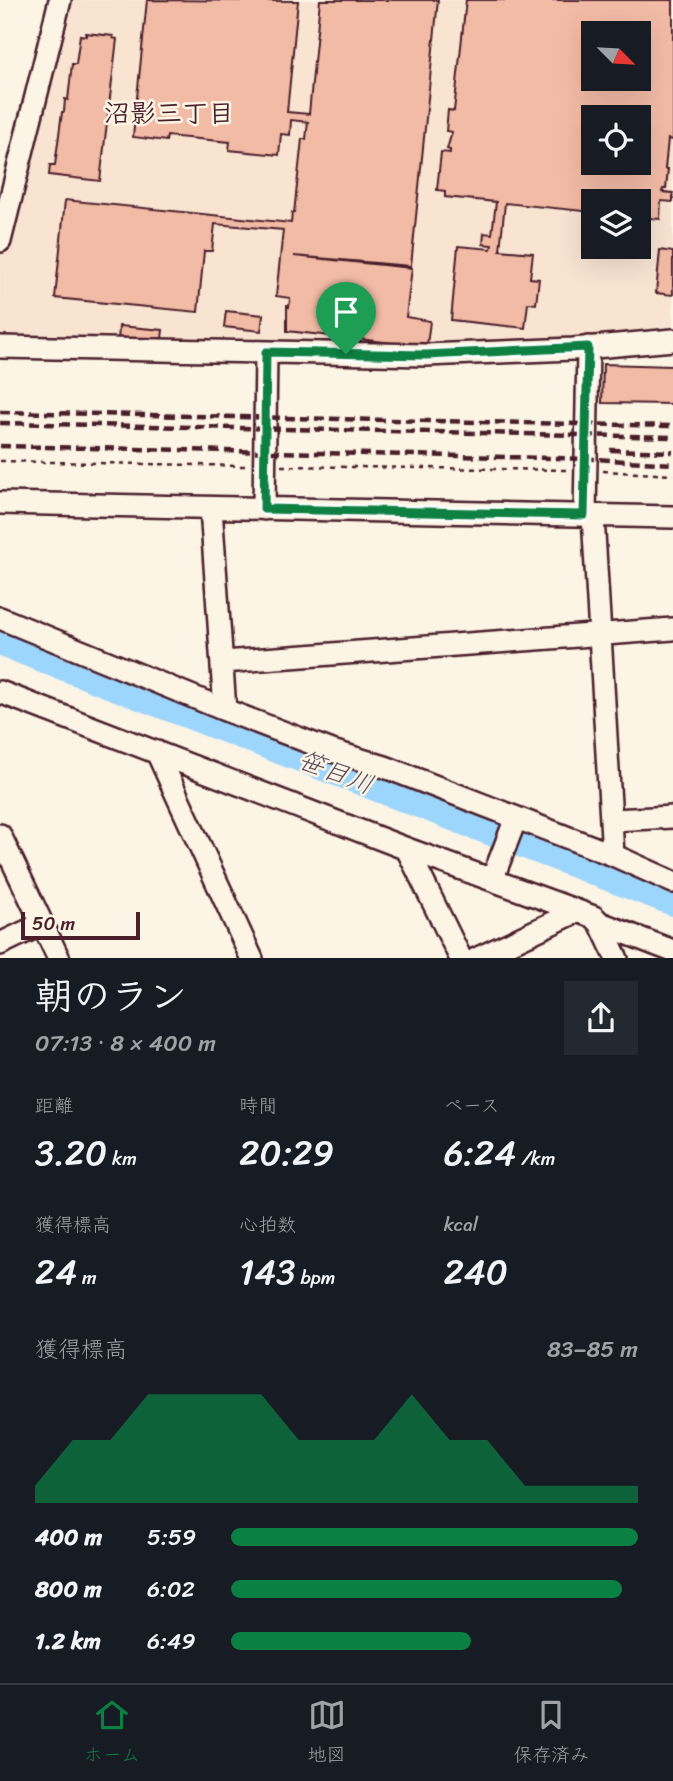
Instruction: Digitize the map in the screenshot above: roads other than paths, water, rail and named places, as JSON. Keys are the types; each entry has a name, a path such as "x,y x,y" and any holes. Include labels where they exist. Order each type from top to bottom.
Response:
{"street":[{"path":"0,241 60,0"},
{"path":"0,347 426,355 673,340"},
{"path":"588,347 585,470 613,855"},
{"path":"264,509 266,352"},
{"path":"0,503 673,517"},
{"path":"211,508 225,709"},
{"path":"0,618 332,751 385,767 515,822 613,855 673,882"},
{"path":"223,662 673,629"},
{"path":"0,692 407,849 494,874 576,912 594,917 600,923 617,958"},
{"path":"157,752 252,958"},
{"path":"612,820 673,817"},
{"path":"494,874 515,822"},
{"path":"0,835 59,958"},
{"path":"407,849 461,958"},
{"path":"476,958 576,912"},
{"path":"0,944 42,923"},
{"path":"600,923 673,951"}],"waterway":[{"name":"笹目川","path":"0,642 673,902"}],"railway":[{"path":"0,412 673,426"},
{"path":"0,423 673,437"},
{"path":"0,446 595,459 673,464"},
{"path":"610,450 673,452"}],"district":[{"name":"沼影三丁目","path":"169,113"}]}
